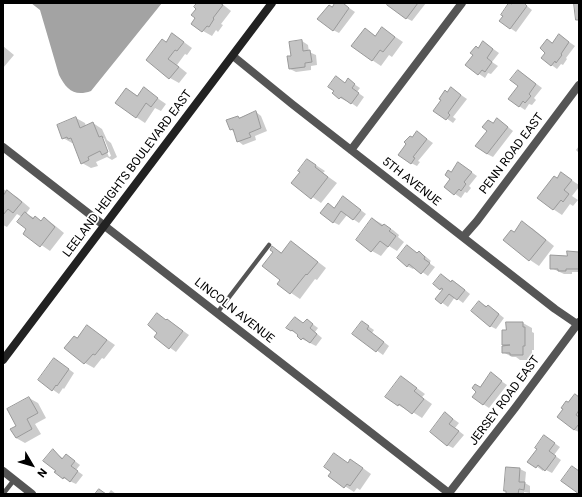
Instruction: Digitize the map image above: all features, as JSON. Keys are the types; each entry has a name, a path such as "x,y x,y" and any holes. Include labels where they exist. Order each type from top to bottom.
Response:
{"main road":[{"name":"LEELAND HEIGHTS BOULEVARD EAST","path":"3,360 272,3"}],"street":[{"path":"351,150 462,3"},
{"name":"5TH AVENUE","path":"232,56 555,309 578,323"},
{"name":"PENN ROAD EAST","path":"463,237 477,221 579,85"},
{"name":"LINCOLN AVENUE","path":"3,147 450,494"},
{"name":"JERSEY ROAD EAST","path":"450,494 516,408 578,323"},
{"path":"3,471 32,494"}],"lane":[{"path":"217,313 269,245"},
{"path":"3,494 14,480"}],"shaded area":[{"path":"31,3 162,3 91,91 80,93 68,88 59,75 40,10"}],"building":[{"path":"197,3 220,3 223,5 213,18 214,19 209,27 207,26 202,32 191,24 195,18 191,15 196,9 194,7"},
{"path":"335,3 343,3 349,8 333,31 317,19 329,5 332,7"},
{"path":"388,3 418,3 406,19 387,5"},
{"path":"509,3 524,3 527,6 510,29 499,21"},
{"path":"574,3 579,3 579,20 576,20"},
{"path":"382,27 395,37 383,52 380,50 372,61 351,46 365,28 375,36"},
{"path":"172,33 184,42 168,59 179,67 169,79 146,60 162,39 166,42"},
{"path":"559,34 569,42 556,63 555,61 551,66 541,58 545,53 540,48 547,39 552,43"},
{"path":"302,40 303,51 310,50 312,62 305,63 305,67 289,69 287,56 291,56 289,42"},
{"path":"483,41 493,49 487,58 492,62 485,72 482,70 478,75 465,65 473,55 470,53 476,46 478,48"},
{"path":"518,70 536,84 529,94 531,96 525,103 523,101 519,107 508,99 518,86 510,80"},
{"path":"336,76 345,83 348,78 355,84 352,88 359,93 351,104 341,97 339,99 332,93 334,91 328,87"},
{"path":"144,87 158,98 151,107 146,103 136,118 115,103 126,88 137,96"},
{"path":"451,87 461,95 448,113 450,115 446,120 433,111 441,100 439,99 445,90 447,92"},
{"path":"256,111 261,128 249,133 251,137 237,142 233,129 230,130 226,120 238,116 239,118"},
{"path":"76,117 80,128 93,122 99,137 102,136 108,152 102,155 100,151 88,157 89,160 81,164 71,138 68,139 67,137 62,139 57,125"},
{"path":"497,118 508,127 487,154 475,146 487,131 482,127 488,120 493,123"},
{"path":"417,131 427,139 413,157 415,158 411,164 398,155 406,144 404,142 410,136 412,137"},
{"path":"307,159 316,165 315,167 328,177 311,199 291,183 300,172 298,171"},
{"path":"458,162 472,172 464,182 466,184 461,191 459,189 454,195 444,187 450,179 445,175 448,170 451,172"},
{"path":"561,172 572,180 564,190 569,194 563,202 561,200 553,210 537,198 554,176 557,178"},
{"path":"7,190 22,202 13,213 8,209 3,215 3,193 4,194"},
{"path":"343,196 361,210 353,220 341,211 333,223 320,213 328,203 334,208"},
{"path":"25,212 33,219 35,216 41,221 44,217 55,227 40,247 23,234 26,229 17,222"},
{"path":"372,218 382,226 384,224 391,229 389,231 396,236 388,247 380,241 371,252 356,240"},
{"path":"522,221 546,240 529,261 503,240 511,230 514,232"},
{"path":"291,241 318,262 290,294 277,284 280,280 262,266 273,252 270,250 272,246 281,253"},
{"path":"407,245 417,253 419,251 425,257 424,259 430,263 421,274 409,264 407,267 397,258"},
{"path":"567,251 579,252 579,269 566,269 566,271 558,271 558,269 550,269 550,255 567,256"},
{"path":"441,274 465,290 457,300 449,294 441,304 435,299 443,289 441,288 440,290 433,284"},
{"path":"479,301 486,307 488,305 499,314 490,327 471,311"},
{"path":"157,313 183,331 169,349 154,337 157,333 148,325"},
{"path":"295,317 303,323 307,319 313,324 310,328 317,334 310,343 303,338 301,340 292,330 291,331 286,328"},
{"path":"362,321 369,326 367,329 384,342 376,352 352,334"},
{"path":"506,322 523,322 523,327 525,327 525,346 523,346 523,355 510,355 510,353 502,353 502,346 510,345 502,345 502,330 506,330"},
{"path":"87,325 107,340 95,355 93,354 84,364 64,348 74,336 77,338"},
{"path":"54,358 69,369 52,391 38,380"},
{"path":"491,372 502,381 483,405 472,397 476,392 472,388 475,384 480,387"},
{"path":"401,376 417,388 414,391 424,399 412,414 399,404 398,406 385,397"},
{"path":"575,394 579,397 579,410 576,415 579,417 579,424 574,430 557,417 563,409 561,408 566,401 568,402"},
{"path":"29,397 38,413 27,419 32,429 16,438 10,429 16,426 7,409"},
{"path":"445,412 453,419 449,424 459,431 447,446 430,432"},
{"path":"544,435 555,443 549,451 556,456 545,471 538,465 536,468 527,462 537,449 535,448"},
{"path":"53,449 62,459 66,454 75,461 71,466 78,471 70,482 54,472 56,471 43,461"},
{"path":"334,453 348,463 350,459 363,468 350,486 347,484 344,488 328,476 331,472 324,467"},
{"path":"572,466 579,471 579,494 561,481"},
{"path":"506,467 520,468 519,482 525,482 524,490 519,489 518,494 506,494 506,491 504,491"},
{"path":"99,489 106,494 95,494"}]}
